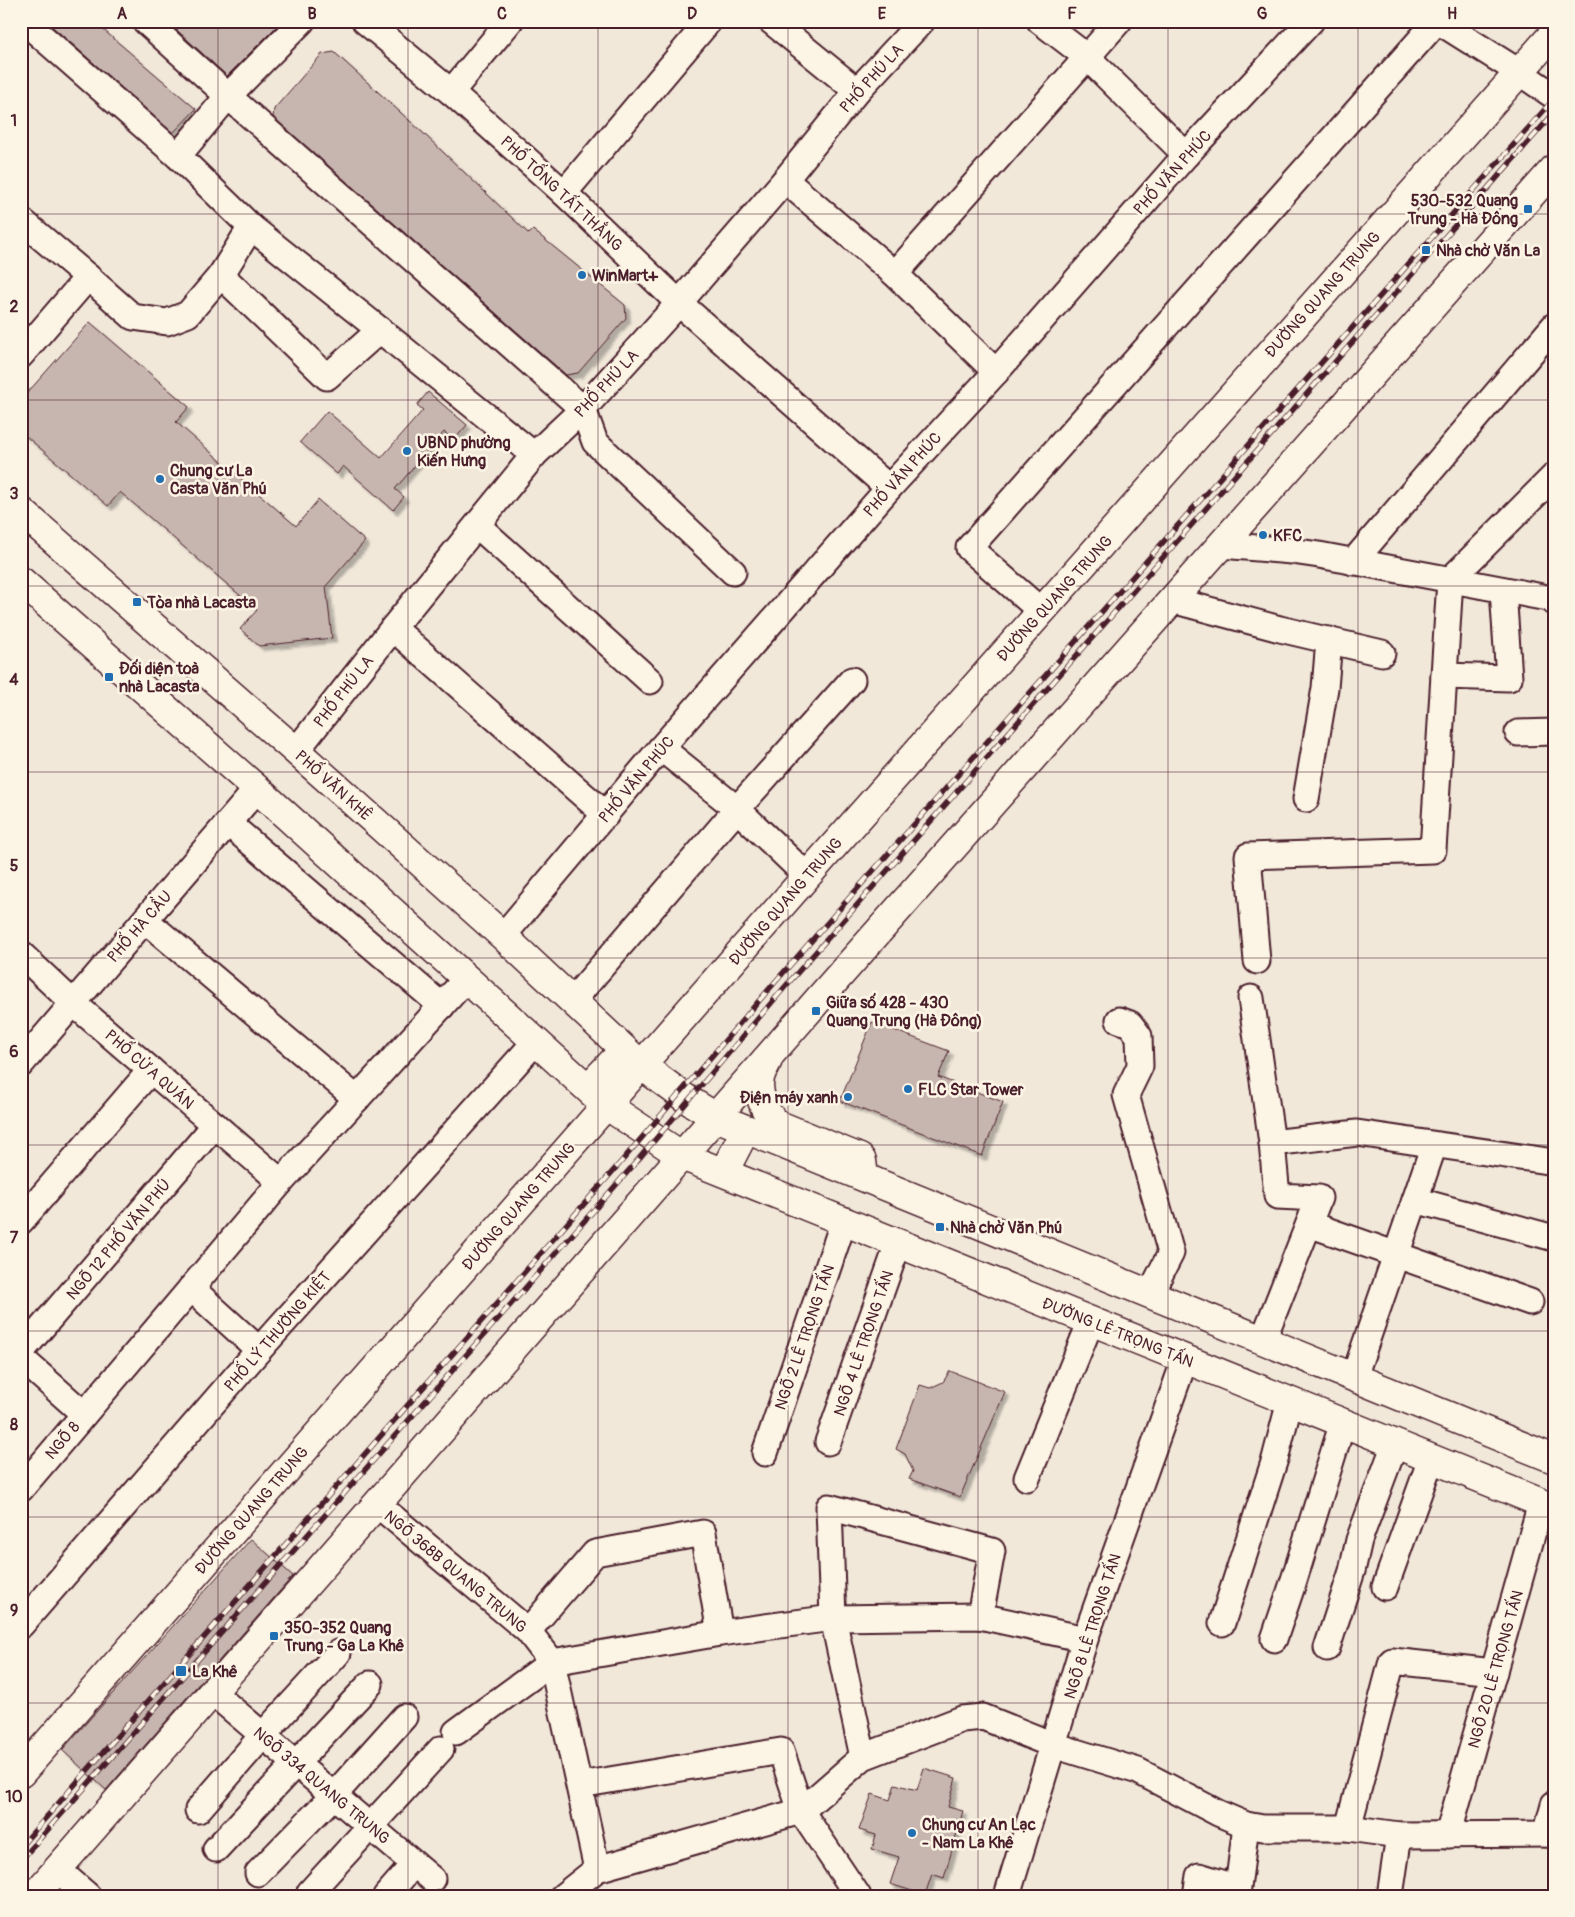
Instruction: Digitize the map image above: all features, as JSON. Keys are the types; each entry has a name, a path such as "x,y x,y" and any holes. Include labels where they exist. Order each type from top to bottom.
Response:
{"main road":[{"name":"ĐƯỜNG QUANG TRUNG","path":"21,1773 597,1096 807,876 1554,33"},
{"path":"21,1885 34,1896 716,1117 1554,169"},
{"name":"PHỐ VĂN KHÊ","path":"21,511 504,936 633,1057 688,1100 716,1117"},
{"path":"21,581 257,789 597,1096"},
{"path":"770,1056 759,1080 761,1098 766,1112 774,1123 860,1158 864,1177"},
{"name":"ĐƯỜNG LÊ TRỌNG TẤN","path":"597,1096 682,1156 1547,1505"},
{"path":"716,1117 1554,1459"},
{"path":"724,1172 746,1129"}],"street":[{"path":"24,21 178,156 251,228 534,455"},
{"path":"146,21 228,96 583,409 595,442 734,572"},
{"path":"178,156 228,96 302,21"},
{"name":"PHỐ TỐNG TẤT THẮNG","path":"366,21 451,92 564,193 679,303 889,488"},
{"path":"451,92 510,21"},
{"path":"564,193 709,21"},
{"path":"772,21 857,91"},
{"path":"1040,21 1086,57 1186,154"},
{"path":"895,274 1119,21"},
{"name":"PHỐ VĂN PHÚC","path":"504,936 661,748 889,488 996,372 1186,154 1311,21"},
{"path":"1042,611 969,548 1437,21 1554,96"},
{"name":"PHỐ PHÚ LA","path":"296,751 534,455 583,409 679,303 785,180 914,24"},
{"path":"785,180 895,274 996,372"},
{"path":"21,220 133,318 167,322 188,314 221,275 251,228"},
{"path":"221,275 327,378 380,330"},
{"path":"21,355 88,277"},
{"path":"1354,562 1554,326"},
{"path":"1257,961 1248,856 1433,850 1450,580 1554,476"},
{"path":"478,526 650,681"},
{"path":"1221,545 1292,551 1554,601"},
{"path":"1444,676 1509,678 1503,590"},
{"path":"1172,600 1382,653"},
{"path":"393,628 606,815"},
{"path":"1306,799 1325,688 1329,640"},
{"path":"573,1000 737,809 852,680"},
{"path":"1518,733 1554,732"},
{"path":"661,748 737,809 807,876"},
{"name":"PHỐ HÀ CẦU","path":"21,1064 257,789"},
{"path":"228,823 442,1006"},
{"path":"145,920 357,1099"},
{"name":"PHỐ CỬA QUÁN","path":"21,954 74,1003 281,1182"},
{"name":"NGÕ 8","path":"21,1489 281,1182 467,978"},
{"path":"1251,998 1272,1143 1277,1196 1319,1198 1263,1340"},
{"path":"1119,1020 1130,1024 1139,1036 1140,1066 1126,1095 1171,1253 1150,1294"},
{"name":"PHỐ LÝ THƯỜNG KIỆT","path":"21,1625 259,1350 536,1041"},
{"path":"21,1221 151,1070"},
{"name":"NGÕ 12 PHỐ VĂN PHÚ","path":"21,1352 215,1125"},
{"path":"1272,1143 1357,1133 1554,1162"},
{"path":"1354,1377 1434,1145"},
{"path":"1415,1200 1554,1238"},
{"name":"NGÕ 2 LÊ TRỌNG TẤN","path":"765,1453 844,1220"},
{"path":"1309,1224 1530,1302"},
{"name":"NGÕ 4 LÊ TRỌNG TẤN","path":"828,1442 898,1244"},
{"path":"191,1288 259,1350"},
{"path":"1027,1478 1091,1321"},
{"path":"21,1358 84,1414"},
{"name":"NGÕ 8 LÊ TRỌNG TẤN","path":"1007,1896 1085,1639 1185,1359"},
{"path":"1222,1623 1274,1459 1290,1401"},
{"path":"1274,1639 1343,1422"},
{"path":"1327,1648 1352,1571 1359,1540 1395,1444"},
{"path":"1385,1587 1431,1459"},
{"name":"NGÕ 368B QUANG TRUNG","path":"377,1504 528,1631 552,1662"},
{"name":"NGÕ 20 LÊ TRỌNG TẤN","path":"1448,1834 1494,1672 1547,1505"},
{"path":"863,1757 834,1618 829,1507 992,1551 980,1616"},
{"path":"528,1631 595,1553 703,1533 720,1633"},
{"path":"310,1892 448,1740 552,1662 720,1633 834,1618 980,1616 1085,1639"},
{"path":"198,1810 338,1653"},
{"path":"1348,1828 1392,1661 1494,1672"},
{"path":"552,1662 597,1869"},
{"path":"216,1849 370,1684"},
{"name":"NGÕ 334 QUANG TRUNG","path":"212,1692 423,1871 386,1896"},
{"path":"258,1873 334,1795 404,1717"},
{"path":"563,1896 597,1869 800,1811 863,1757 962,1719 983,1717 1053,1745 1138,1771 1218,1813 1246,1825 1263,1828 1348,1828 1399,1835 1550,1834 1554,1804"},
{"path":"580,1786 781,1751 800,1811 858,1896"},
{"path":"1196,1896 1199,1876 1238,1888 1246,1825"},
{"path":"1390,1896 1399,1835"},
{"path":"58,1869 88,1896"}],"shaded area":[{"path":"21,976 26,980 28,1017 21,1024"}],"building":[{"path":"46,21 93,21 196,109 173,133"},
{"path":"167,21 282,21 227,76"},
{"path":"334,52 422,132 529,234 533,230 625,305 626,318 578,373 566,375 273,117 274,109 322,54"},
{"name":"Chung cư La Casta Văn Phú","path":"90,322 189,407 176,422 296,526 318,500 365,541 326,586 332,638 259,646 240,629 257,610 120,492 108,506 21,432 21,400"},
{"name":"UBND phường Kiến Hưng","path":"428,392 467,425 454,440 444,432 395,489 404,497 393,510 343,466 337,474 300,442 327,411 381,458 423,410 417,405"},
{"name":"FLC Star Tower","path":"872,1022 949,1051 938,1077 1003,1102 982,1156 840,1101"},
{"path":"950,1371 1005,1392 960,1497 909,1479 913,1471 905,1454 896,1449 920,1385 930,1388 943,1382"},
{"path":"251,1539 293,1576 106,1790 62,1750"},
{"name":"Chung cư An Lạc - Nam La Khê","path":"924,1768 956,1778 948,1807 963,1811 944,1878 932,1874 925,1895 890,1884 899,1857 872,1849 876,1835 859,1830 872,1794 890,1800 895,1784 917,1790"}],"railway":[{"path":"21,1846 621,1162 776,981 1554,99"},
{"path":"21,1860 631,1168 784,988 1554,113"}],"place":[{"name":"530-532 Quang Trung - Hà Đông","path":"1528,209"},
{"name":"Nhà chờ Văn La","path":"1426,250"},
{"name":"WinMart+","path":"582,275"},
{"name":"UBND phường Kiến Hưng","path":"407,451"},
{"name":"Chung cư La Casta Văn Phú","path":"160,479"},
{"name":"KFC","path":"1263,535"},
{"name":"Tòa nhà Lacasta","path":"137,602"},
{"name":"Đối diện toà nhà Lacasta","path":"109,677"},
{"name":"Giữa số 428 - 430 Quang Trung (Hà Đông)","path":"816,1011"},
{"name":"FLC Star Tower","path":"908,1089"},
{"name":"Điện máy xanh","path":"848,1097"},
{"name":"Nhà chờ Văn Phú","path":"940,1227"},
{"name":"350-352 Quang Trung - Ga La Khê","path":"274,1636"},
{"name":"La Khê","path":"181,1671"},
{"name":"Chung cư An Lạc - Nam La Khê","path":"912,1833"}]}
